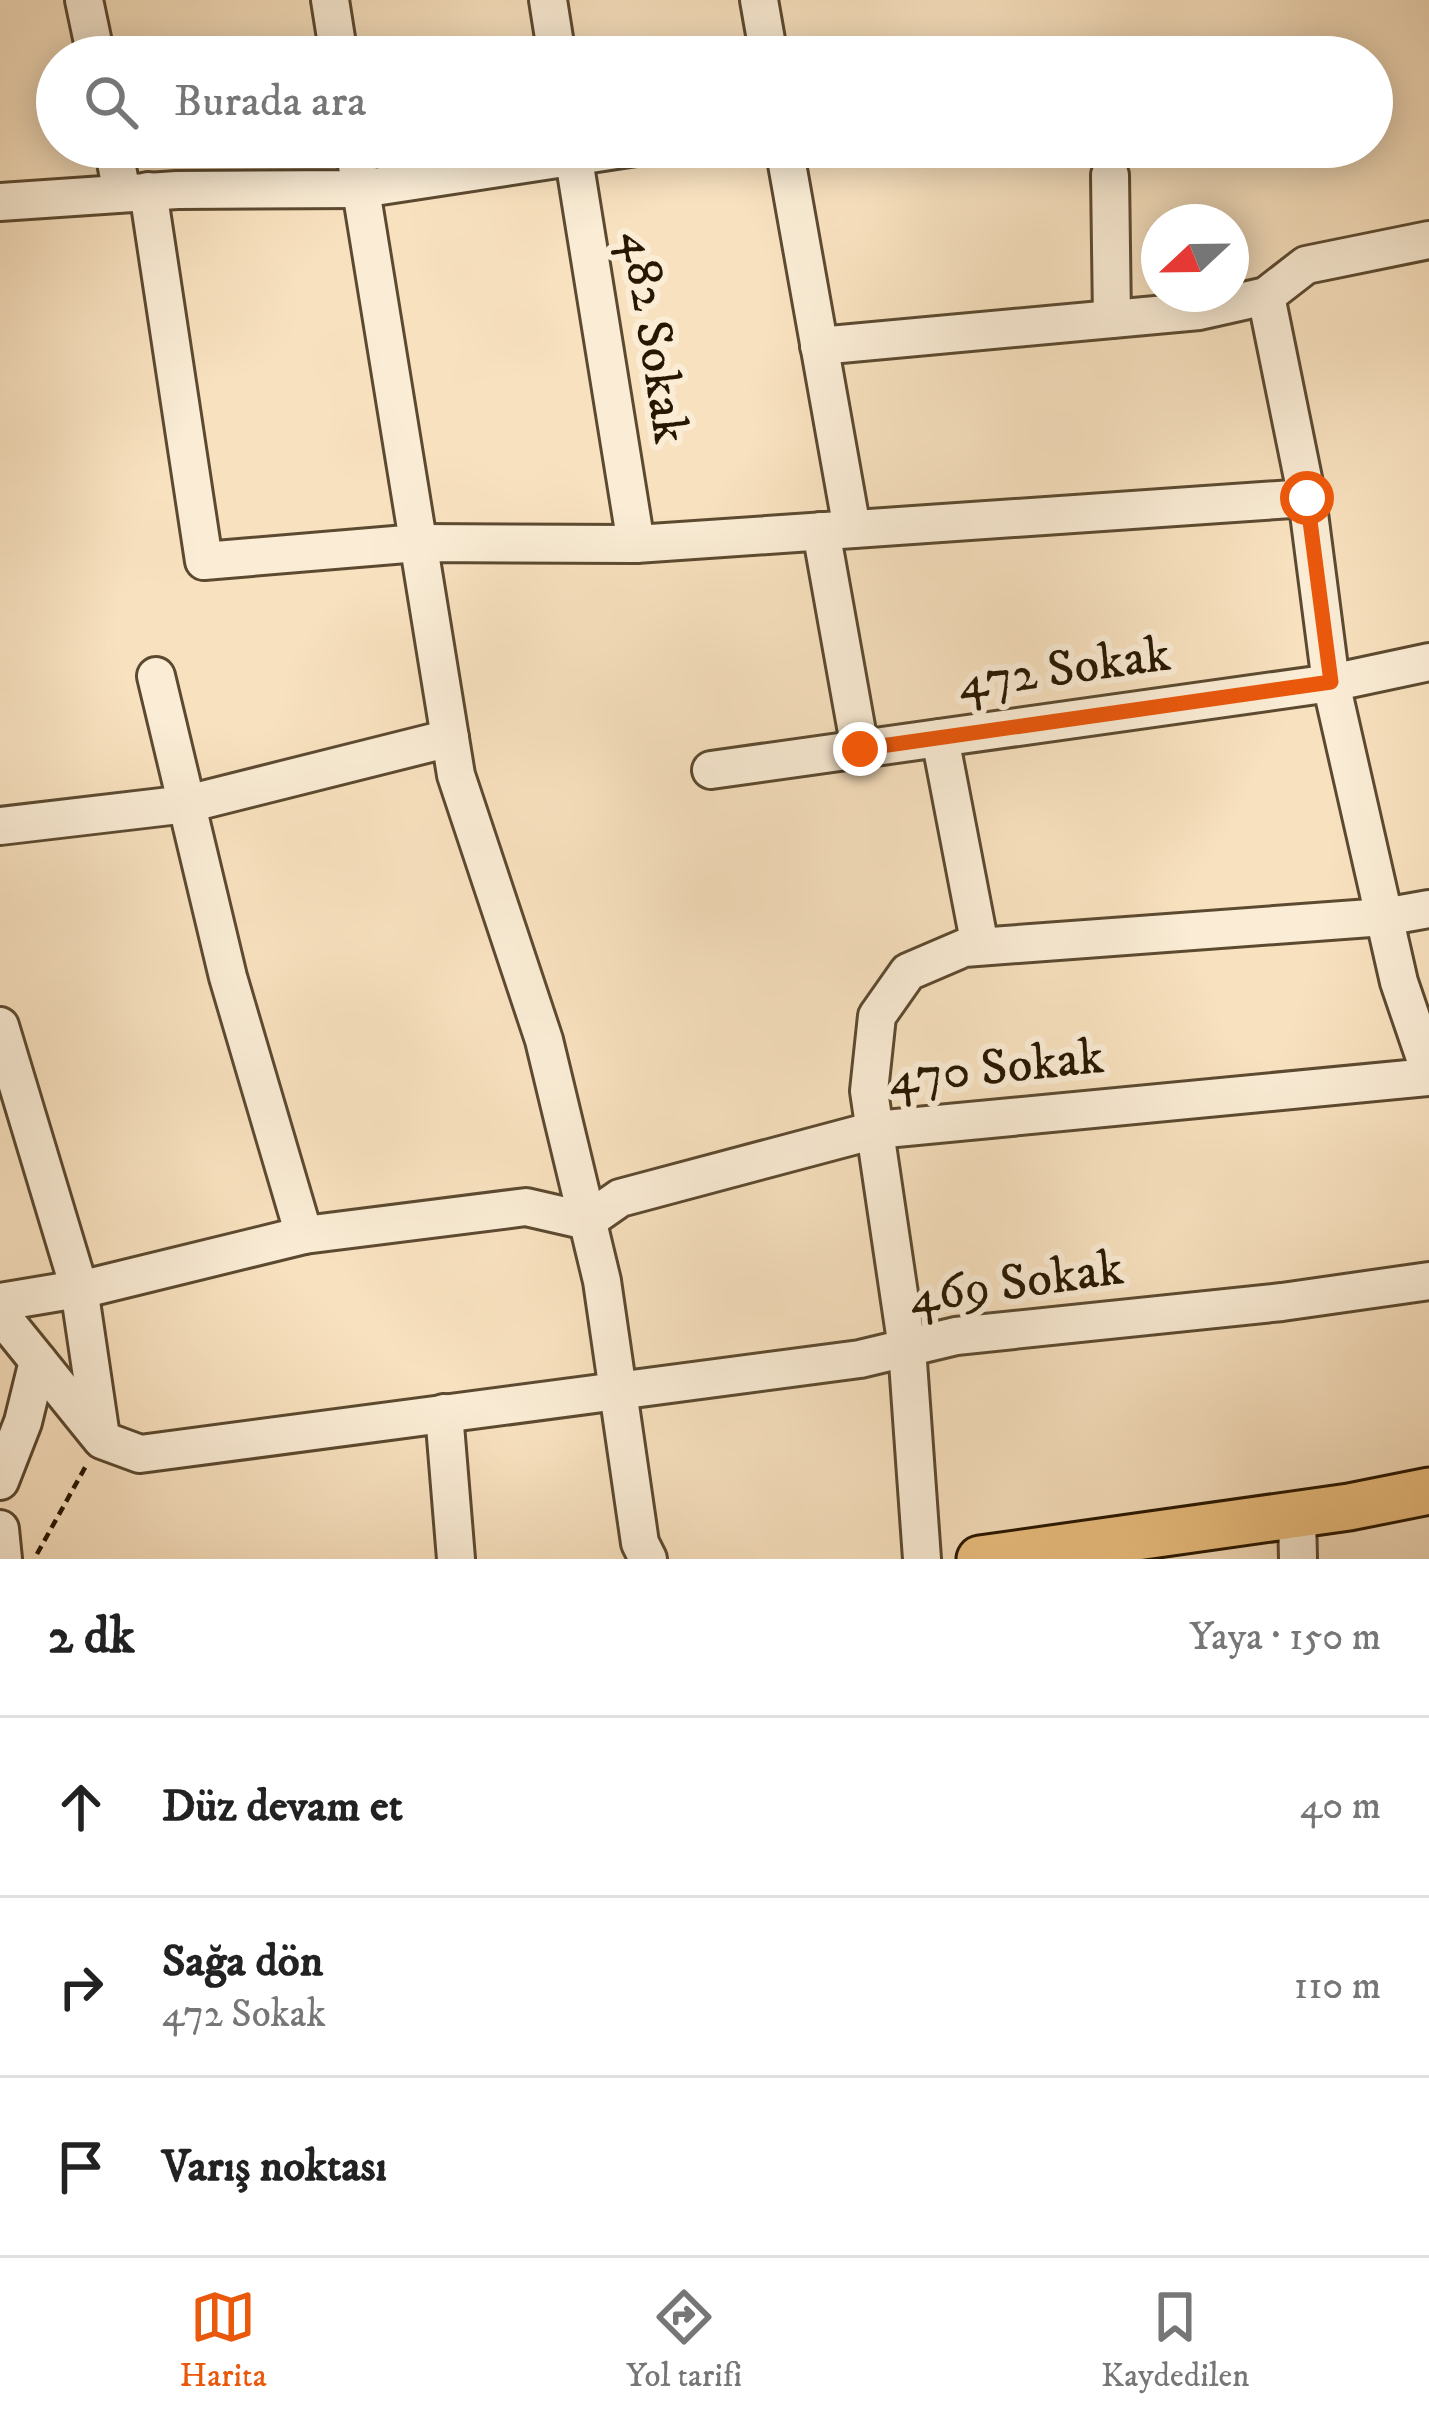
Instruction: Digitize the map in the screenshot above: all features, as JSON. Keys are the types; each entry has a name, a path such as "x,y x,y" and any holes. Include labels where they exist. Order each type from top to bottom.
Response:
{"main road":[{"path":"980,1559 1297,1537 1429,1491"}],"street":[{"path":"84,0 91,36"},
{"path":"330,0 336,36"},
{"path":"548,0 554,36"},
{"path":"759,0 765,36"},
{"path":"123,168 135,192 203,560 418,544 636,544 1307,498"},
{"path":"358,168 456,775 544,1040 602,1281 640,1543 648,1559"},
{"path":"0,202 135,192 361,189 478,168"},
{"name":"482 Sokak","path":"576,168 636,544"},
{"path":"788,168 819,346 860,749"},
{"path":"1110,175 1112,319"},
{"path":"819,346 1199,311 1266,296 1306,265 1429,240"},
{"path":"1266,296 1307,498 1331,682 1399,982 1429,1074"},
{"name":"472 Sokak","path":"711,770 1331,682 1429,662"},
{"path":"156,676 228,977 304,1235"},
{"path":"0,826 187,804 450,737"},
{"path":"940,738 980,946"},
{"path":"922,1559 908,1348 869,1091 877,1016 908,972 980,946 1384,917 1429,909"},
{"path":"0,1026 79,1288 102,1440"},
{"name":"470 Sokak","path":"587,1220 620,1198 875,1130 1429,1074"},
{"path":"0,1303 304,1235 526,1207 587,1220"},
{"name":"469 Sokak","path":"102,1440 140,1454 860,1359 956,1336 1282,1302 1429,1281"},
{"path":"0,1314 102,1440"},
{"path":"0,1481 23,1422 38,1361"},
{"path":"444,1413 456,1559"},
{"path":"0,1529 3,1559"}],"path":[{"path":"34,1559 102,1440"}],"route":[{"path":"860,749 1331,682 1307,498"}]}
